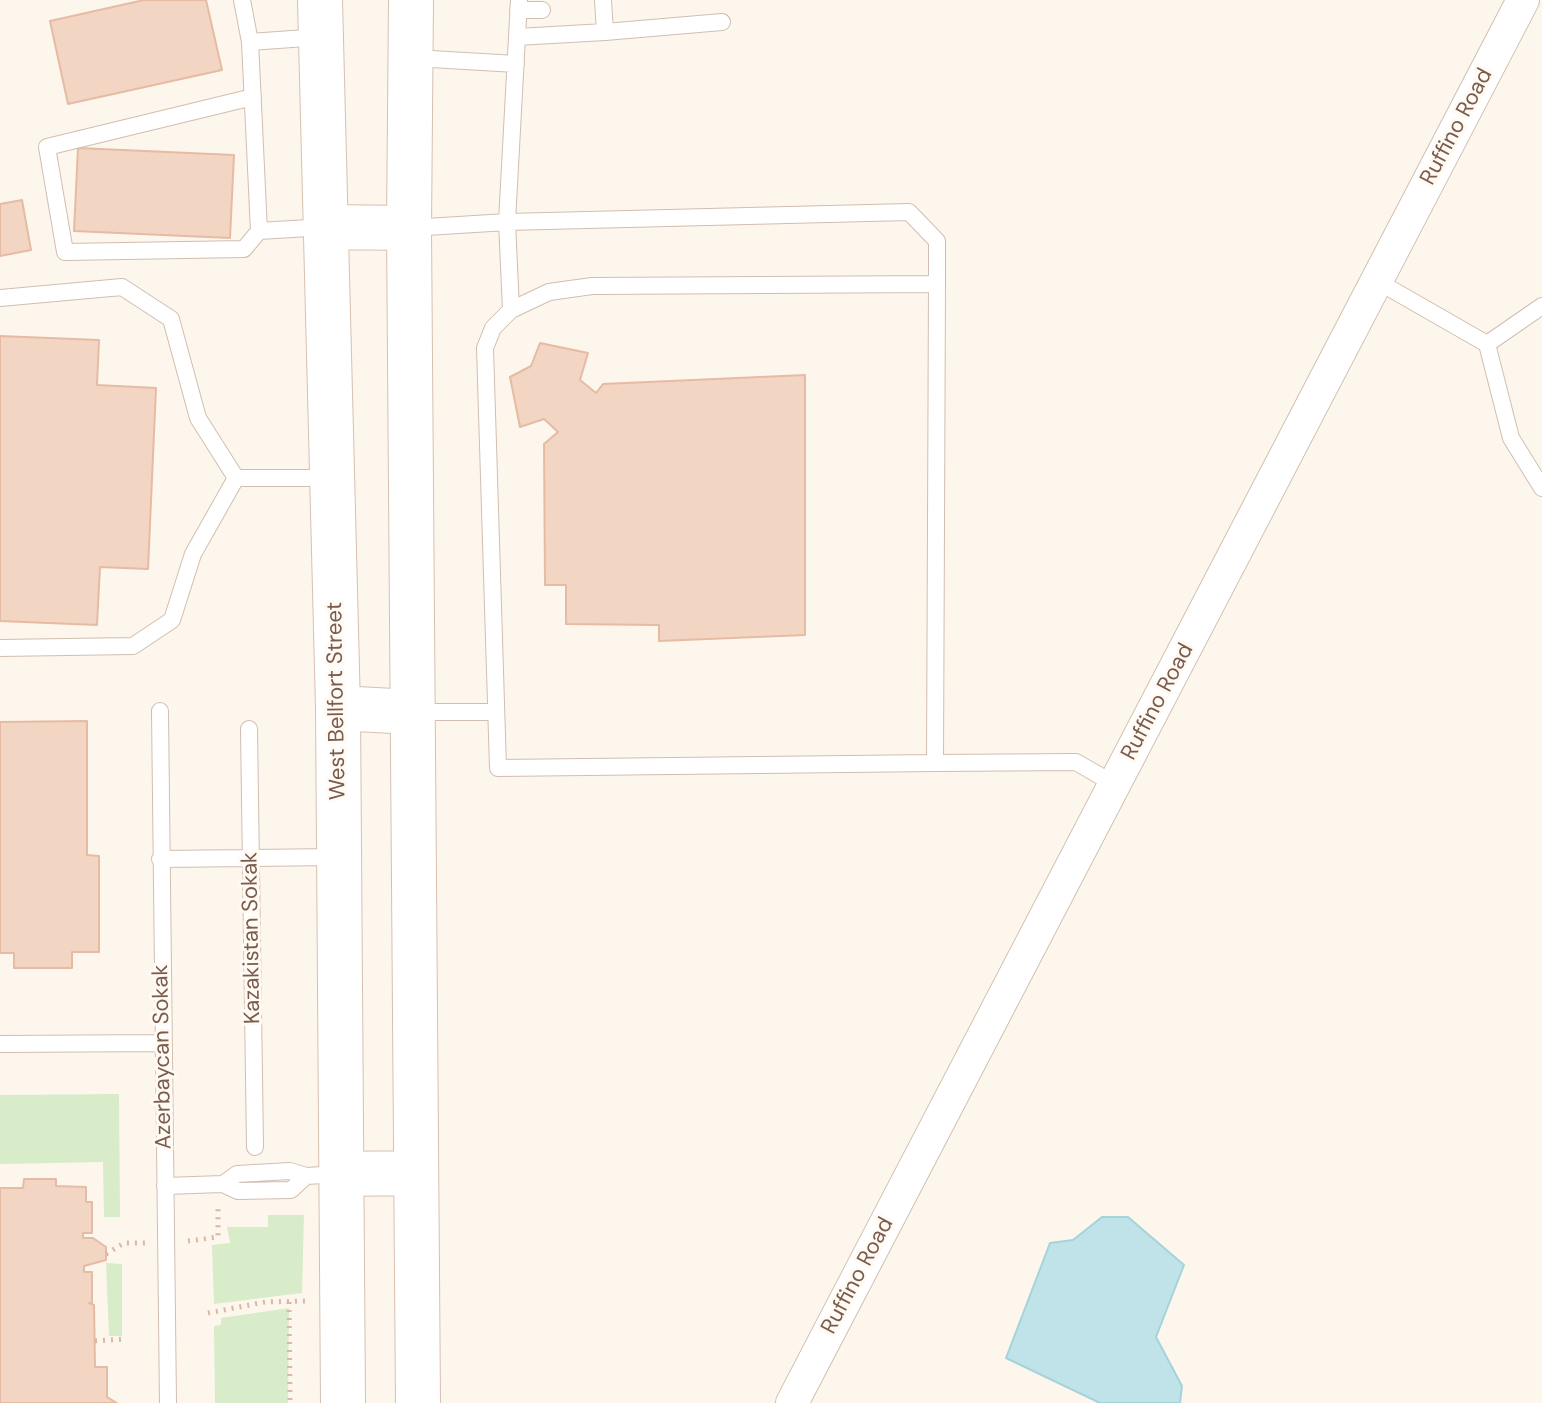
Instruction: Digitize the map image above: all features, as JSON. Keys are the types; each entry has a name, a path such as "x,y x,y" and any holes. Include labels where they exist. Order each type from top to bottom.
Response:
{"main road":[{"path":"411,0 409,228 418,1403"},
{"name":"West Bellfort Street","path":"321,19 334,478 339,857 323,1175 342,1297 343,1403"},
{"path":"328,227 409,228"},
{"path":"338,708 412,712"},
{"path":"323,1175 416,1173"}],"street":[{"name":"Ruffino Road","path":"792,1403 1523,0"}],"lane":[{"path":"242,0 250,42 253,97 259,231 244,249 65,252 47,147 253,97"},
{"path":"511,310 507,222 518,5 542,10"},
{"path":"600,6 605,32"},
{"path":"250,42 321,19"},
{"path":"517,37 722,22"},
{"path":"410,58 516,64"},
{"path":"409,228 507,222 909,212 937,241 935,763"},
{"path":"259,231 328,227"},
{"path":"1377,281 1487,344 1511,438 1542,488"},
{"path":"937,284 592,286 549,292 511,310 493,328 485,348 498,768 1076,762 1114,784"},
{"path":"0,298 122,287 171,319 198,418 236,478"},
{"path":"1487,344 1542,306"},
{"path":"236,478 334,478"},
{"path":"0,648 133,646 172,620 193,554 236,478"},
{"name":"Azerbaycan Sokak","path":"160,711 168,1403"},
{"path":"412,712 496,712"},
{"name":"Kazakistan Sokak","path":"249,729 255,1147"},
{"path":"160,859 339,857"},
{"path":"0,1044 163,1043"},
{"path":"165,1186 220,1184 237,1174 290,1171 323,1175"}],"path":[{"path":"207,1239 218,1237 220,1184"},
{"path":"106,1254 124,1243 166,1243"},
{"path":"208,1313 342,1297"},
{"path":"289,1302 290,1403"},
{"path":"95,1341 125,1339"}],"green space":[{"path":"119,1094 120,1217 104,1217 103,1162 0,1164 0,1095"},
{"path":"268,1215 304,1215 302,1293 214,1304 212,1245 230,1243 227,1227 268,1227"},
{"path":"106,1263 122,1264 122,1336 109,1336"},
{"path":"289,1308 288,1403 215,1403 214,1326 221,1325 221,1318"}],"water":[{"path":"1102,1217 1128,1217 1184,1265 1156,1337 1182,1386 1180,1403 1100,1403 1006,1358 1050,1243 1073,1240"}],"building":[{"path":"144,0 206,0 222,70 68,104 50,21"},
{"path":"78,148 234,155 230,238 74,231"},
{"path":"22,200 31,250 0,256 0,204"},
{"path":"0,336 99,340 97,385 156,388 148,569 100,567 97,625 0,621"},
{"path":"540,343 588,353 580,380 596,393 603,384 805,375 805,635 659,641 659,625 566,624 566,585 545,585 544,444 558,432 544,419 520,427 510,377 531,366"},
{"path":"87,721 87,855 99,856 99,952 72,952 72,968 14,968 14,953 0,953 0,722"},
{"path":"24,1179 56,1179 56,1186 86,1187 86,1202 92,1202 92,1233 83,1233 83,1238 93,1238 106,1247 106,1260 84,1266 84,1272 92,1272 92,1303 89,1303 94,1305 95,1367 107,1367 107,1397 117,1403 0,1403 0,1188 23,1188"}]}
